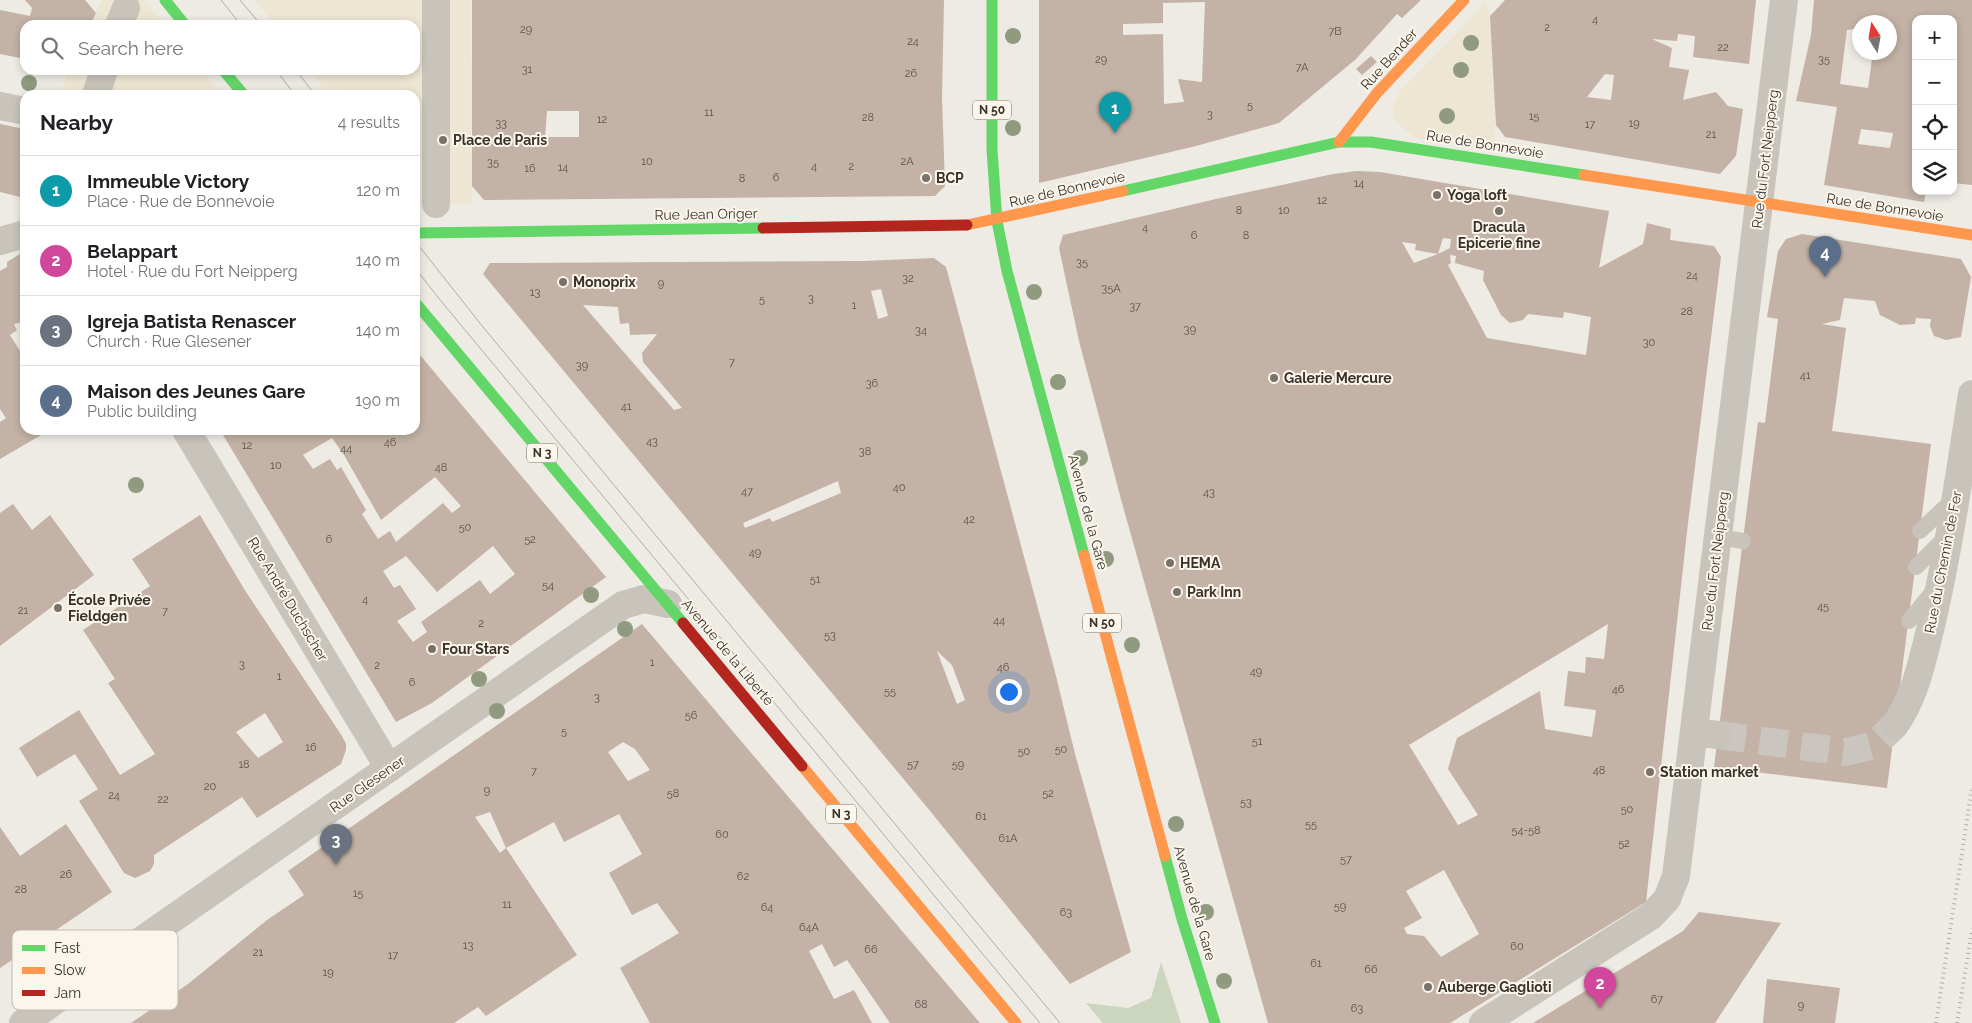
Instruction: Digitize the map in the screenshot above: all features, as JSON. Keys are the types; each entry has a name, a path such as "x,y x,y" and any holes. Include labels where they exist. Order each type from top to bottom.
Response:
{"main road":[{"path":"165,0 182,20"},
{"name":"Avenue de la Gare","path":"992,0 992,150 997,221 1007,271 1182,919 1216,1023"},
{"name":"Rue Bender","path":"1339,142 1377,93 1464,0"},
{"path":"227,75 240,90"},
{"name":"Rue de Bonnevoie","path":"997,221 1339,142 1371,142 1972,235"},
{"name":"Rue Jean Origer","path":"420,233 955,226 997,221"},
{"name":"Avenue de la Liberté","path":"420,308 1016,1023"}],"street":[{"path":"436,0 436,204"},
{"name":"Rue du Fort Neipperg","path":"1483,1023 1651,916 1667,899 1676,876 1706,734 1730,539 1760,202 1784,0"},
{"path":"98,90 102,75"},
{"path":"0,106 20,111"},
{"path":"0,242 20,236"},
{"name":"Rue du Chemin de Fer","path":"1895,725 1908,706 1919,673 1942,576 1972,394"},
{"name":"Rue André Duchscher","path":"189,435 389,768"},
{"name":"Rue Glesener","path":"156,930 623,605 644,599 668,604"},
{"name":"Rue Glesener","path":"23,1023 42,1010"}],"lane":[{"path":"1920,531 1956,497"},
{"path":"1916,567 1950,532"},
{"path":"1909,621 1930,597 1942,576"}],"green space":[{"path":"1161,962 1181,1023 1103,1023 1086,1003 1128,1008 1151,998"}],"shaded area":[{"path":"102,0 144,0 161,20 92,20"},
{"name":"Place de Paris","path":"255,0 471,0 472,204 420,205 420,90 324,90 314,75 420,75 420,20 272,20"},
{"path":"1486,3 1490,16 1495,107 1495,150 1415,138 1396,122 1392,112 1400,91"},
{"path":"66,75 206,75 218,90 63,90"}],"building":[{"path":"25,0 85,0 96,13 92,20 20,20 20,58 0,54 0,10 30,16 32,8"},
{"path":"472,0 944,0 942,98 945,186 935,196 484,200 472,186","holes":["547,111 579,111 579,137 545,137"]},
{"path":"1039,0 1421,0 1402,18 1397,14 1356,59 1279,123 1196,146 1039,183","holes":["1205,2 1202,82 1178,79 1184,102 1164,104 1163,34 1123,35 1123,24 1163,23 1163,3"]},
{"path":"1505,0 1756,0 1749,64 1693,57 1695,36 1678,34 1677,41 1652,39 1672,48 1669,67 1689,70 1683,100 1716,92 1728,106 1743,109 1736,156 1720,174 1505,137 1496,125 1490,16","holes":["1605,74 1614,75 1611,100 1587,97"]},
{"path":"1814,0 1972,0 1972,185 1957,183 1957,15 1912,15 1912,195 1925,195 1924,202 1824,185 1837,107 1796,101 1811,35","holes":["1861,129 1893,133 1890,148 1858,144"]},
{"path":"1371,56 1377,62 1362,75 1356,69"},
{"path":"0,124 20,128 20,197 0,192"},
{"path":"1357,171 1380,172 1609,211 1599,268 1643,244 1647,223 1671,229 1670,240 1714,246 1721,257 1688,523 1646,902 1450,1023 1268,1023 1122,503 1079,341 1059,248 1063,235 1333,174","holes":["1443,238 1451,239 1450,248 1438,254","1402,242 1416,244 1415,250 1438,254 1414,263","1450,255 1456,256 1455,263 1484,271 1483,280 1501,315 1510,323 1523,320 1528,314 1563,318 1564,312 1591,317 1586,355 1487,338 1448,265 1451,263","1608,624 1604,659 1586,657 1585,673 1568,671 1564,706 1596,710 1592,737 1545,729 1540,691 1457,738 1448,769 1478,815 1458,825 1409,745","1444,870 1479,934 1441,957 1424,936 1407,934 1404,928 1422,918 1406,891"]},
{"path":"1802,234 1961,259 1971,277 1961,337 1946,340 1934,336 1930,326 1931,319 1916,318 1915,324 1900,325 1880,315 1875,301 1844,298 1840,320 1822,324 1846,328 1832,431 1931,444 1887,788 1714,767 1758,422 1765,423 1778,319 1767,317 1778,251 1786,239"},
{"path":"20,254 20,323 14,324 17,330 10,335 20,351 20,435 41,435 0,459 0,422 6,418 0,409 0,271 7,267 7,262"},
{"path":"934,258 946,267 1054,668 1075,754 1131,952 1070,984 931,812 483,274 490,263 863,261","holes":["881,289 888,316 878,319 871,291","583,305 618,307 620,324 629,323 630,335 657,334 642,353 643,362 682,408 674,410","838,481 841,493 772,522 770,518 745,528 743,523","937,651 952,665 965,700 957,704"]},
{"path":"420,355 606,577 432,703 396,722 223,435 420,435","holes":["332,438 344,455 381,520 435,477 461,506 452,513 443,503 396,542 390,531 378,539 362,514 366,510 341,467 337,470 330,459 313,469 303,455","493,546 515,574 490,594 480,580 421,622 427,632 413,642 397,621 416,609 400,585 394,588 383,571 406,556 437,592"]},
{"path":"13,504 32,530 50,515 94,575 0,646 0,513"},
{"path":"200,515 246,592 346,744 341,764 257,818 242,797 154,855 154,864 150,871 135,878 124,873 79,801 98,789 75,754 37,777 19,748 79,710 120,775 155,754 108,683 115,679 83,630 150,586 132,559","holes":["265,713 283,742 258,758 236,732"]},
{"path":"642,624 980,1023 890,1023 847,960 834,967 822,944 809,951 834,999 854,990 872,1023 650,1023 620,968 679,933 657,903 632,915 609,873 642,854 619,814 564,842 554,822 506,848 577,955 486,1016 478,1007 454,1023 131,1023 150,1010 178,1010 178,991 267,920 304,895 288,871","holes":["623,742 635,749 650,770 628,781 608,752","490,812 506,848 500,853 475,817"]},
{"path":"66,824 112,892 56,930 12,930 12,960 0,968 0,827 20,856"},
{"path":"1699,912 1781,923 1715,1023 1533,1023 1683,931"},
{"path":"1767,979 1840,988 1835,1023 1763,1023"}],"tunnel":[{"path":"1718,735 1846,752 1874,745 1895,725"}],"tram line":[{"path":"221,0 237,20"},
{"path":"240,0 257,20"},
{"path":"280,75 291,90"},
{"path":"300,75 311,90"},
{"path":"420,247 483,327 1060,1023"},
{"path":"420,274 1040,1023"}],"railway":[{"path":"1936,1023 1972,787"},
{"path":"1957,1023 1972,929"}],"traffic: fast":[{"path":"165,0 181,20"},
{"path":"992,0 992,150 997,221 1007,271 1084,555"},
{"path":"227,75 240,90"},
{"path":"1123,191 1339,142 1371,142 1584,175"},
{"path":"420,233 763,228"},
{"path":"420,308 683,623"},
{"path":"1165,856 1182,919 1215,1023"}],"traffic: slow":[{"path":"1339,142 1377,93 1464,0"},
{"path":"1584,175 1972,235"},
{"path":"967,225 1123,191"},
{"path":"1084,555 1165,856"},
{"path":"802,766 1016,1023"}],"traffic: jam":[{"path":"763,228 967,225"},
{"path":"683,623 802,766"}],"place":[{"name":"Immeuble Victory","path":"1115,133"},
{"name":"Place de Paris","path":"443,140"},
{"name":"BCP","path":"926,178"},
{"name":"Yoga loft","path":"1437,195"},
{"name":"Dracula Epicerie fine","path":"1499,211"},
{"name":"Maison des Jeunes Gare","path":"1825,277"},
{"name":"Monoprix","path":"563,282"},
{"name":"Galerie Mercure","path":"1274,378"},
{"name":"HEMA","path":"1170,563"},
{"name":"Park Inn","path":"1177,592"},
{"name":"École Privée Fieldgen","path":"58,608"},
{"name":"Four Stars","path":"432,649"},
{"name":"Station market","path":"1650,772"},
{"name":"Igreja Batista Renascer","path":"336,865"},
{"name":"Auberge Gaglioti","path":"1428,987"},
{"name":"Belappart","path":"1600,1008"}]}
